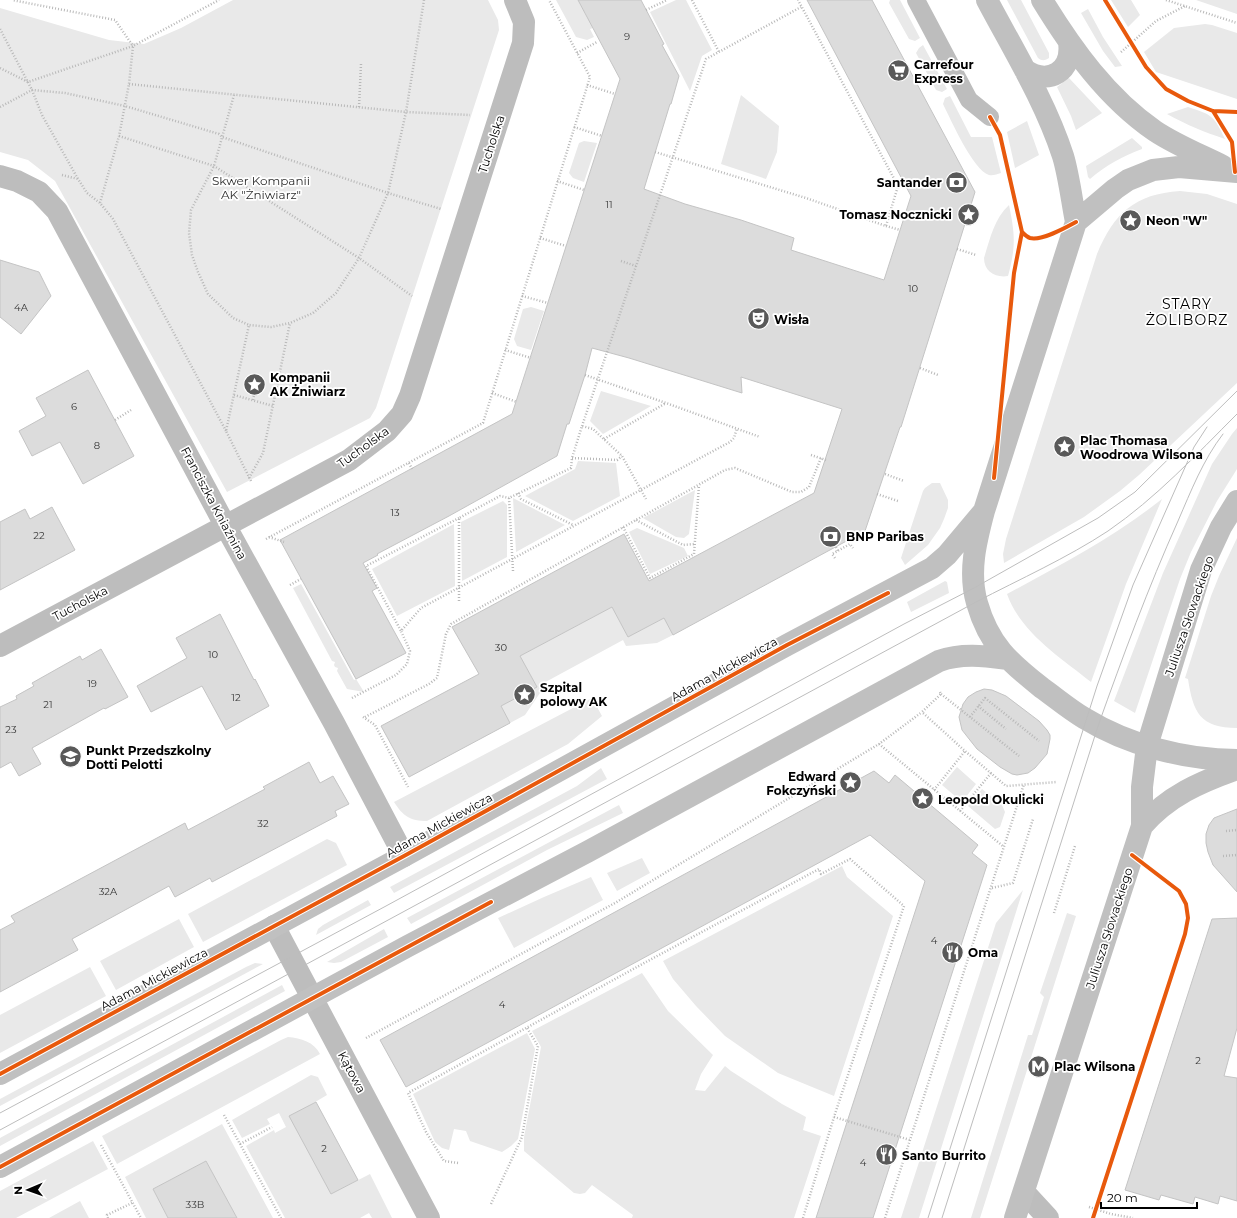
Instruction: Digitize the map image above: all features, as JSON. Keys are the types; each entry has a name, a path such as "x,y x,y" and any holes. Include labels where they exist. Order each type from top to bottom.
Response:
{"main road":[{"path":"987,0 1025,70 1050,123 1063,158 1076,222 984,511 974,553 973,570 976,602 997,647 1007,659 1066,707 1086,720 1123,738 1146,746 1203,758 1237,760"},
{"path":"1042,0 1069,42 1096,77 1135,114 1156,131 1236,172"},
{"path":"1025,70 1034,76 1044,77 1055,74 1063,69 1068,61 1070,52 1069,42"},
{"path":"1076,222 1115,189 1128,180 1148,172 1164,168 1179,167 1236,172"},
{"name":"Juliusza Słowackiego","path":"1015,1218 1142,826 1142,787 1146,746 1201,570 1221,527 1237,501"},
{"name":"Adama Mickiewicza","path":"0,1074 404,856 780,649 932,568 947,555 984,511"},
{"path":"0,1167 940,662 963,656 981,656 1007,659"},
{"path":"1142,826 1160,807 1171,799 1194,787 1237,769"}],"street":[{"name":"Tucholska","path":"0,646 348,460 387,431 402,414 410,396 523,43 524,22 515,0"},
{"name":"Franciszka Kniaźnina","path":"0,176 17,181 39,192 57,211 225,525 334,723 404,856"},
{"name":"Kątowa","path":"274,926 429,1218"},
{"path":"1024,1192 1048,1218"}],"lane":[{"path":"916,0 969,100 990,117"}],"path":[{"path":"12,0 115,20 133,46 129,84 119,136 100,203"},
{"path":"0,68 28,82 133,46 219,0"},
{"path":"234,95 214,166 191,210 189,234 192,255 208,294 233,318 249,325 271,327 290,323 313,313 336,293 359,258 388,193 406,112 424,0"},
{"path":"0,29 32,90 42,115 78,179 87,193 100,203 113,219 250,478 257,508 261,541 483,423 590,76 549,0"},
{"path":"646,10 667,0"},
{"path":"692,0 719,52"},
{"path":"798,0 898,186 886,226"},
{"path":"1166,0 1237,23"},
{"path":"1121,52 1156,21 1186,6"},
{"path":"349,700 396,674 406,664 410,651 366,566 500,496 509,498 571,468 572,458 582,426 706,59 801,7"},
{"path":"1127,37 1135,49"},
{"path":"577,53 598,42"},
{"path":"359,107 361,64"},
{"path":"129,84 406,112 471,115"},
{"path":"587,85 615,94"},
{"path":"0,107 32,90 65,93 124,106 219,134 222,137 388,193 446,210"},
{"path":"574,127 602,136"},
{"path":"119,136 214,166 359,258 417,300"},
{"path":"655,152 806,198 900,230"},
{"path":"557,181 584,190"},
{"path":"540,238 566,246"},
{"path":"957,249 976,255"},
{"path":"621,262 636,266"},
{"path":"522,296 548,303"},
{"path":"250,478 263,453 290,323"},
{"path":"226,431 249,325"},
{"path":"505,350 531,358"},
{"path":"920,368 938,375"},
{"path":"585,375 666,402 760,437"},
{"path":"253,400 255,391"},
{"path":"492,394 517,402"},
{"path":"234,395 273,406"},
{"path":"604,439 666,402"},
{"path":"115,420 134,409"},
{"path":"582,426 593,429 622,456 646,499"},
{"path":"400,631 421,608 730,442 734,438 737,428"},
{"path":"811,455 826,460"},
{"path":"572,458 617,460 622,456"},
{"path":"364,717 429,684 437,678 446,634 451,624 725,470 734,468 792,492 801,492 809,487 821,458"},
{"path":"409,463 412,469"},
{"path":"885,474 904,481"},
{"path":"623,527 650,578 694,554 699,484"},
{"path":"518,493 521,499 574,526"},
{"path":"877,494 898,501"},
{"path":"509,498 513,571"},
{"path":"459,518 459,601"},
{"path":"636,520 683,545 695,544"},
{"path":"268,537 284,542"},
{"path":"835,558 832,554 850,544 853,548"},
{"path":"836,547 838,551"},
{"path":"286,587 301,579"},
{"path":"938,688 941,694 1019,756"},
{"path":"364,1038 615,902 879,744 922,712 941,694"},
{"path":"970,717 985,698 1039,742"},
{"path":"978,706 1006,729"},
{"path":"922,712 1006,786 1057,782"},
{"path":"360,714 375,725 408,786"},
{"path":"879,744 1004,847"},
{"path":"934,790 965,751"},
{"path":"960,811 991,773"},
{"path":"885,1218 1024,784"},
{"path":"991,888 1012,883 1033,819"},
{"path":"1226,831 1237,830"},
{"path":"1054,914 1075,846"},
{"path":"1223,856 1237,855"},
{"path":"458,1163 444,1160 426,1132 408,1094 646,962 819,869 821,874 850,859 904,906 834,1117 803,1218"},
{"path":"491,1204 522,1137 538,1046 527,1028"},
{"path":"224,1115 281,1218"},
{"path":"834,1117 910,1140"},
{"path":"88,1120 141,1218"},
{"path":"240,1144 272,1127"},
{"path":"1096,1212 1099,1202"},
{"path":"108,1218 106,1215 132,1203"},
{"path":"1089,1207 1096,1212 1133,1218"}],"green space":[{"name":"Skwer Kompanii AK \"Żniwiarz\"","path":"233,0 488,0 498,20 499,30 376,408 370,418 227,492 55,181 28,160 0,152 0,8 109,40 144,44 181,28"},
{"path":"556,0 578,0 593,28 590,29 594,37 587,40 576,37"},
{"path":"676,0 686,0 712,50 702,56 690,91 650,12"},
{"path":"890,0 900,0 920,38 915,41 909,39 889,3"},
{"path":"1007,0 1021,0 1049,53 1049,58 1046,60 1041,60 1038,58"},
{"path":"1111,0 1131,0 1140,15 1128,27"},
{"path":"1196,0 1237,0 1237,14"},
{"path":"1088,9 1103,37 1122,66 1115,67 1103,51 1081,13"},
{"path":"1205,24 1237,33 1237,99 1156,72 1144,52 1174,28"},
{"path":"923,45 947,89 942,92 936,90 916,53"},
{"path":"1069,78 1102,113 1076,130 1057,87"},
{"path":"741,95 779,126 777,152 766,179 721,164"},
{"path":"950,96 971,137 992,137 1001,173 989,175 976,164 970,155 943,104 945,98"},
{"path":"1188,107 1212,117 1225,139 1182,122 1167,114"},
{"path":"1027,121 1039,155 1015,168 1007,132"},
{"path":"1132,138 1142,147 1142,149 1115,161 1090,179 1088,177 1086,166"},
{"path":"584,141 597,143 584,182 573,178 569,173 579,143"},
{"path":"1180,191 1207,194 1237,204 1237,383 1120,491 1084,517 1004,563 1003,554 1006,539 1097,254 1111,227 1128,208 1138,201 1150,196"},
{"path":"1009,205 1014,240 1012,257 1008,276 999,276 988,270 984,258 996,223"},
{"path":"531,307 544,311 531,350 517,346 514,339 523,309"},
{"path":"601,391 651,406 603,434 590,421"},
{"path":"1237,428 1237,469 1217,501 1191,552 1180,579 1135,713 1114,701 1163,573 1212,464"},
{"path":"578,461 616,463 620,496 573,521 525,496 575,469"},
{"path":"932,483 940,483 948,500 948,508 940,528 928,545 905,565 901,558 923,491"},
{"path":"695,490 689,534 684,538 676,537 643,518"},
{"path":"513,498 565,525 516,552"},
{"path":"1162,499 1126,584 1091,682 1054,653 1032,632 1013,608 1007,594 1106,538 1144,513"},
{"path":"503,501 507,505 507,557 462,581 461,522"},
{"path":"454,524 455,586 397,616 372,569"},
{"path":"637,528 684,548 688,556 650,574 629,532"},
{"path":"1237,538 1237,728 1214,725 1200,716 1193,701 1188,679 1185,678 1211,596"},
{"path":"945,581 947,582 949,593 911,612 907,602"},
{"path":"301,584 354,680 356,679 364,692 347,689 337,671 338,668 334,665 335,662 332,661 293,588"},
{"path":"612,607 628,637 664,618 673,635 657,643 626,646 623,640 540,685 542,690 525,715 510,723 501,706 537,687 520,656"},
{"path":"592,698 602,716 568,744 427,821 411,819 401,811 394,802"},
{"path":"957,767 976,784 962,802 942,785"},
{"path":"601,768 607,779 394,893 390,887 577,786"},
{"path":"982,789 1002,805 1005,812 1000,827 995,829 968,806"},
{"path":"619,805 623,813 547,850 411,924 407,918"},
{"path":"327,839 336,843 347,865 203,942 188,914"},
{"path":"642,858 650,873 617,891 607,873"},
{"path":"842,866 847,877 893,916 834,1096 778,1073 725,1036 696,1006 673,979 663,961"},
{"path":"591,877 603,900 514,948 498,918"},
{"path":"1023,890 919,1218 901,1218 996,923"},
{"path":"368,900 371,905 316,935 318,929 323,925"},
{"path":"1067,913 1076,916 980,1218 971,1218 1028,1035 1032,1035 1044,997 1040,993"},
{"path":"179,919 194,947 116,990 100,961"},
{"path":"384,929 388,937 341,962 327,962"},
{"path":"255,963 263,964 0,1106 0,1099"},
{"path":"90,967 106,996 0,1053 0,1015"},
{"path":"642,973 668,1011 713,1055 701,1074 695,1090 705,1091 725,1066 782,1104 806,1117 803,1130 821,1136 794,1218 632,1218 633,1215 592,1185 585,1193 574,1193 524,1151 524,1137 541,1047 532,1031"},
{"path":"282,985 285,991 0,1146 0,1138"},
{"path":"527,1033 535,1049 518,1139 502,1152 470,1141 466,1131 454,1129 449,1150 442,1148 435,1142 413,1094"},
{"path":"288,1037 307,1041 314,1046 320,1054 117,1164 102,1136"},
{"path":"311,1075 318,1077 327,1095 290,1117 331,1194 370,1174 392,1218 372,1218 369,1213 360,1218 285,1218 246,1146 274,1130 275,1133 286,1127 279,1113 267,1119 270,1124 242,1138 232,1120"},
{"path":"222,1124 273,1218 237,1218 206,1161 153,1189 168,1218 146,1218 125,1177"},
{"path":"93,1141 108,1169 16,1218 0,1218 0,1191"},
{"path":"80,1201 89,1218 49,1218"}],"building":[{"path":"578,0 641,0 664,44 662,45 679,76 644,189 685,204 741,220 794,238 791,250 884,280 911,196 807,0 872,0 975,192 901,427 865,531 673,635 664,618 628,637 612,607 520,656 537,687 501,706 510,723 409,777 381,726 479,674 452,627 624,534 649,581 814,493 842,409 741,377 742,393 592,348 585,375 557,456 363,563 377,588 372,591 406,653 356,679 280,540 512,414 620,79"},
{"path":"0,260 39,272 51,296 21,334 0,317"},
{"path":"88,370 134,456 83,484 60,442 32,456 19,431 46,416 36,398"},
{"path":"52,507 75,550 0,590 0,522 25,509 30,519"},
{"path":"220,614 269,706 226,730 202,686 151,712 137,686 187,658 176,638"},
{"path":"101,649 128,697 105,709 104,708 32,748 41,764 19,776 11,762 0,768 0,707 17,699 16,696 34,686 32,683 80,656 82,660"},
{"path":"984,689 992,690 1006,696 1039,721 1050,735 1047,754 1035,768 1028,773 1017,775 1012,774 1000,767 977,749 962,730 959,717 963,704 968,697"},
{"path":"309,762 320,783 333,776 349,804 335,811 337,816 212,882 210,878 175,897 169,886 72,939 78,950 0,992 0,930 15,922 11,916 185,823 188,830 265,789 263,787"},
{"path":"874,771 889,783 895,775 978,845 972,853 987,865 873,1218 816,1218 925,881 870,835 406,1087 380,1040"},
{"path":"1237,809 1237,892 1213,865 1208,852 1206,834 1209,825 1214,818"},
{"path":"1237,918 1237,1028 1224,1076 1237,1078 1237,1201 1220,1196 1218,1204 1195,1197 1193,1204 1161,1195 1159,1200 1125,1190 1212,919"},
{"path":"316,1102 358,1180 331,1194 289,1116"},
{"path":"206,1161 237,1218 168,1218 153,1189"}],"tram line":[{"path":"0,1113 386,906 904,624 974,588 1098,518 1135,492 1237,391"},
{"path":"0,1130 976,602 1092,541 1143,505 1175,476 1237,414"},
{"path":"928,1218 1097,686 1133,585 1194,447 1207,427"},
{"path":"942,1218 1098,726 1156,571 1198,476 1209,454 1223,434"}],"cycle path":[{"path":"1105,0 1146,67 1166,89 1188,101 1213,111 1237,112"},
{"path":"1213,111 1232,142 1235,172"},
{"path":"990,117 1000,135 1022,232 1014,273 994,478"},
{"path":"1022,232 1030,238 1041,238 1076,222"},
{"path":"0,1074 404,856 787,645 888,593"},
{"path":"1093,1218 1185,934 1188,918 1186,904 1179,891 1132,855"},
{"path":"0,1167 491,902"}],"place":[{"name":"Carrefour Express","path":"898,71"},
{"name":"Santander","path":"957,182"},
{"name":"Tomasz Nocznicki","path":"968,214"},
{"name":"Neon \"W\"","path":"1131,220"},
{"name":"Wisła","path":"759,319"},
{"name":"Kompanii AK Żniwiarz","path":"255,384"},
{"name":"Plac Thomasa Woodrowa Wilsona","path":"1064,447"},
{"name":"BNP Paribas","path":"831,536"},
{"name":"Szpital polowy AK","path":"525,694"},
{"name":"Punkt Przedszkolny Dotti Pelotti","path":"71,757"},
{"name":"Edward Fokczyński","path":"851,783"},
{"name":"Leopold Okulicki","path":"923,799"},
{"name":"Oma","path":"952,952"},
{"name":"Plac Wilsona","path":"1039,1066"},
{"name":"Santo Burrito","path":"887,1155"}],"district":[{"name":"STARY ŻOLIBORZ","path":"1187,312"}]}
